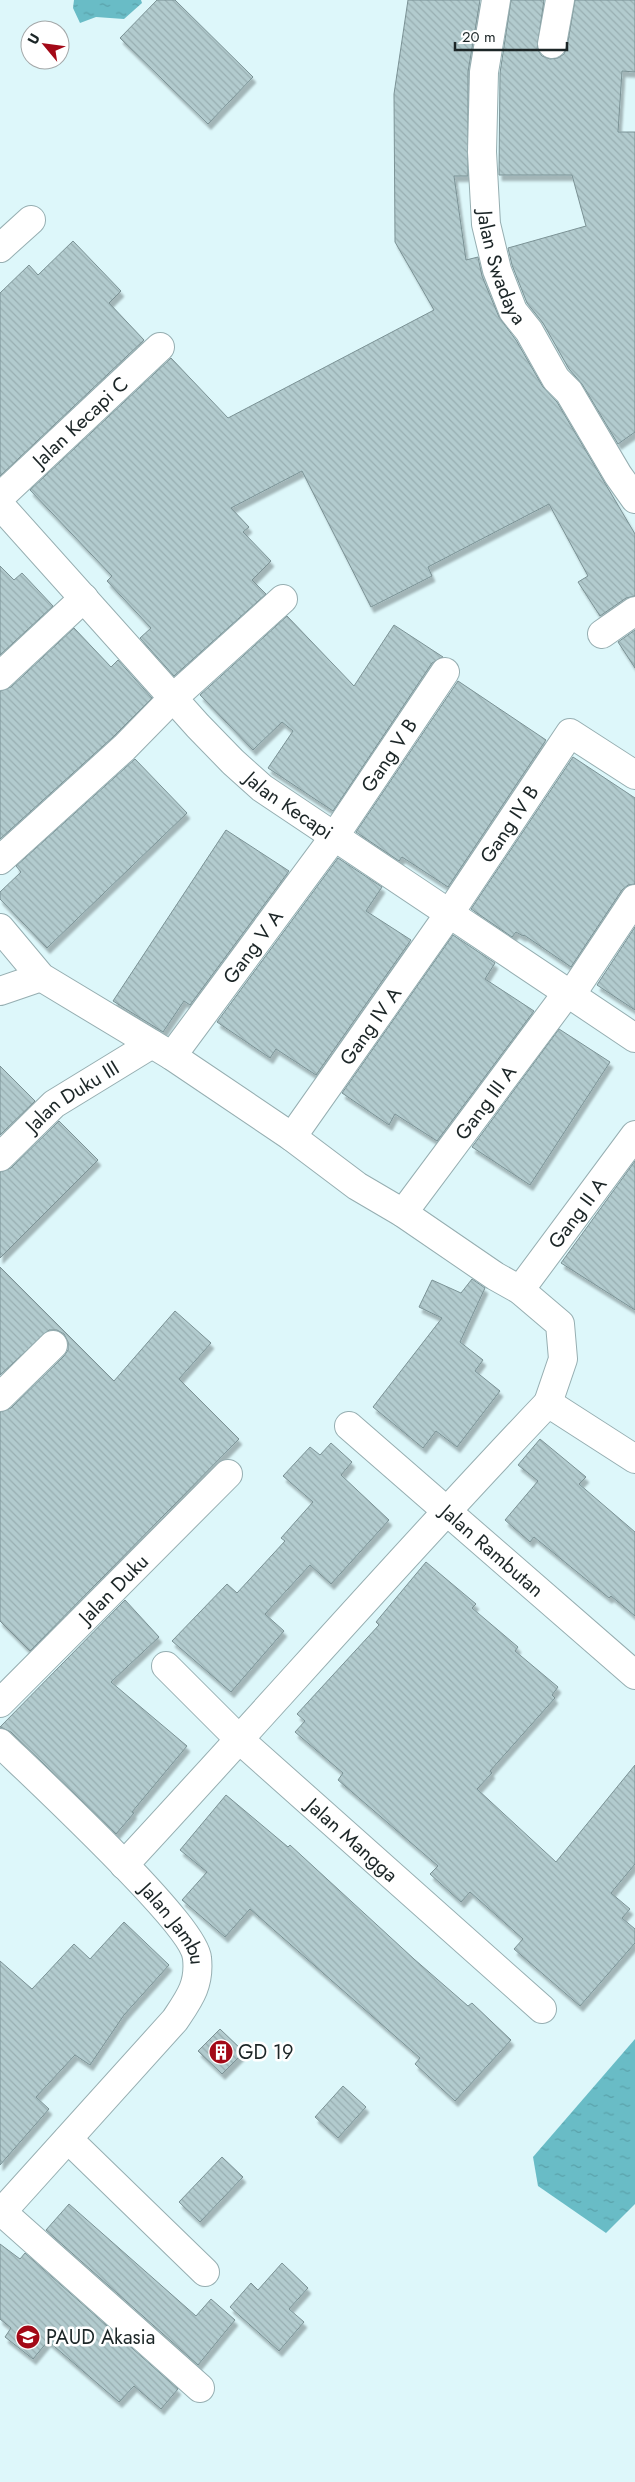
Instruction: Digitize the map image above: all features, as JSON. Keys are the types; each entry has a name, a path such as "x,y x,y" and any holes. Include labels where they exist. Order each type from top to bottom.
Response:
{"street":[{"name":"Jalan Swadaya","path":"496,0 484,72 482,152 486,224 497,270 513,311 529,331 556,379 569,392 618,475 635,499"},
{"path":"552,44 560,0"},
{"path":"0,248 31,220"},
{"name":"Jalan Kecapi C","path":"0,497 160,347"},
{"name":"Jalan Kecapi","path":"0,505 232,762 288,807 635,1038"},
{"path":"0,676 84,598"},
{"path":"0,860 124,748 173,698 283,599"},
{"path":"602,634 635,610"},
{"name":"Gang V B","path":"334,837 445,672"},
{"name":"Gang IV B","path":"449,914 570,733 635,775"},
{"name":"Gang V A","path":"162,1050 334,837"},
{"name":"Gang III A","path":"403,1213 569,994 635,899"},
{"name":"Gang IV A","path":"292,1137 449,914"},
{"path":"0,928 41,977 162,1050 292,1137 357,1186 403,1213 495,1276 520,1290 560,1324 563,1359 548,1403 444,1511 240,1740 124,1865"},
{"path":"0,991 41,977"},
{"name":"Jalan Duku III","path":"0,1157 54,1104 162,1050"},
{"name":"Gang II A","path":"520,1290 635,1135"},
{"path":"0,1397 53,1345"},
{"path":"548,1403 635,1459"},
{"name":"Jalan Rambutan","path":"349,1426 635,1676"},
{"name":"Jalan Duku","path":"0,1703 228,1474"},
{"name":"Jalan Mangga","path":"166,1666 240,1740 542,2009"},
{"name":"Jalan Jambu","path":"0,1743 124,1865 172,1917 186,1936 197,1956 195,1988 175,2020 1,2213"},
{"path":"68,2139 205,2272"},
{"path":"1,2213 200,2388"}],"water":[{"path":"74,0 141,0 142,3 124,19 96,17 80,23 73,8"},
{"path":"635,2039 635,2204 606,2233 538,2186 533,2157"}],"building":[{"path":"157,0 175,0 253,77 208,124 120,38"},
{"path":"408,0 480,0 468,72 468,176 454,176 466,260 478,257 482,276 499,317 516,340 543,387 557,402 635,534 635,596 626,598 600,616 578,582 588,576 549,504 428,567 432,576 371,607 302,471 231,508 249,527 243,532 271,561 252,580 266,594 174,676 140,638 151,628 107,581 112,576 30,490 171,358 228,418 434,310 395,242 394,94"},
{"path":"511,0 544,0 537,49 542,56 550,59 558,58 564,54 567,47 575,0 635,0 635,72 622,71 618,132 635,132 635,432 618,444 582,384 569,369 543,323 527,303 512,265 508,248 586,226 572,175 499,175 500,73"},
{"path":"73,241 121,291 109,303 144,340 0,476 0,293 29,265 38,275"},
{"path":"0,566 14,580 22,573 53,606 0,655"},
{"path":"287,616 354,686 394,625 443,657 432,663 333,811 268,768 293,731 282,722 253,750 200,695"},
{"path":"74,628 111,667 118,660 152,698 113,737 0,839 0,691 11,687"},
{"path":"635,630 635,668 618,642"},
{"path":"458,681 546,740 448,887 402,857 399,861 356,832"},
{"path":"573,757 635,798 635,884 628,885 622,890 571,967 524,935 516,932 512,937 471,909"},
{"path":"135,759 187,813 47,948 0,899 0,892 21,872 16,866"},
{"path":"226,830 289,871 190,1005 184,1001 163,1032 113,1001"},
{"path":"338,858 382,887 366,911 411,940 316,1075 276,1049 270,1058 217,1022"},
{"path":"635,927 635,1010 597,985"},
{"path":"453,935 495,963 485,979 534,1011 437,1141 395,1114 389,1125 342,1093"},
{"path":"559,1029 610,1062 530,1185 472,1147"},
{"path":"0,1066 35,1101 0,1135"},
{"path":"59,1121 98,1160 0,1258 0,1172 11,1168"},
{"path":"635,1161 635,1310 561,1263"},
{"path":"0,1267 114,1381 175,1311 211,1343 179,1379 239,1439 30,1651 0,1621 0,1412 11,1408 64,1356 68,1350 68,1342 64,1334 57,1330 49,1330 0,1375"},
{"path":"472,1279 485,1288 460,1342 483,1360 475,1371 500,1391 457,1447 436,1431 423,1448 373,1407 442,1318 419,1307 432,1280 461,1293"},
{"path":"540,1439 586,1477 579,1484 635,1532 635,1616 611,1596 609,1598 534,1537 530,1542 505,1520 538,1481 518,1465"},
{"path":"331,1443 352,1462 341,1475 389,1520 331,1584 310,1565 265,1614 284,1631 231,1692 172,1641 227,1584 237,1593 285,1541 281,1538 313,1502 283,1476 310,1447 320,1455"},
{"path":"426,1562 476,1604 472,1608 518,1647 515,1651 558,1687 552,1695 555,1698 490,1771 492,1773 477,1789 556,1862 635,1765 635,1864 611,1893 630,1909 622,1918 635,1929 635,1943 580,2006 514,1949 523,1939 470,1892 461,1902 430,1874 438,1866 338,1780 343,1773 295,1732 305,1721 297,1714 379,1625 376,1622"},
{"path":"125,1600 159,1637 111,1682 187,1746 116,1834 11,1732 0,1727"},
{"path":"226,1795 288,1847 290,1845 414,1959 468,2006 472,2003 511,2040 455,2101 415,2064 420,2058 250,1909 225,1937 182,1900 207,1872 180,1850"},
{"path":"124,1922 169,1965 124,2015 90,2065 75,2055 36,2097 49,2109 0,2165 0,1961 32,1989 74,1944 90,1959"},
{"name":"GD 19","path":"220,2029 244,2052 222,2074 198,2051"},
{"path":"343,2086 366,2107 338,2138 315,2117"},
{"path":"222,2157 243,2177 200,2222 179,2202"},
{"path":"69,2204 196,2316 211,2299 235,2320 198,2365 46,2230"},
{"path":"0,2244 20,2259 25,2253 178,2389 161,2409 134,2386 119,2402 48,2341 33,2359 5,2337 11,2328 0,2319"},
{"path":"282,2263 308,2288 289,2309 304,2322 279,2351 230,2307 251,2283 258,2290"}],"place":[{"name":"GD 19","path":"221,2052"},
{"name":"PAUD Akasia","path":"28,2337"}]}
